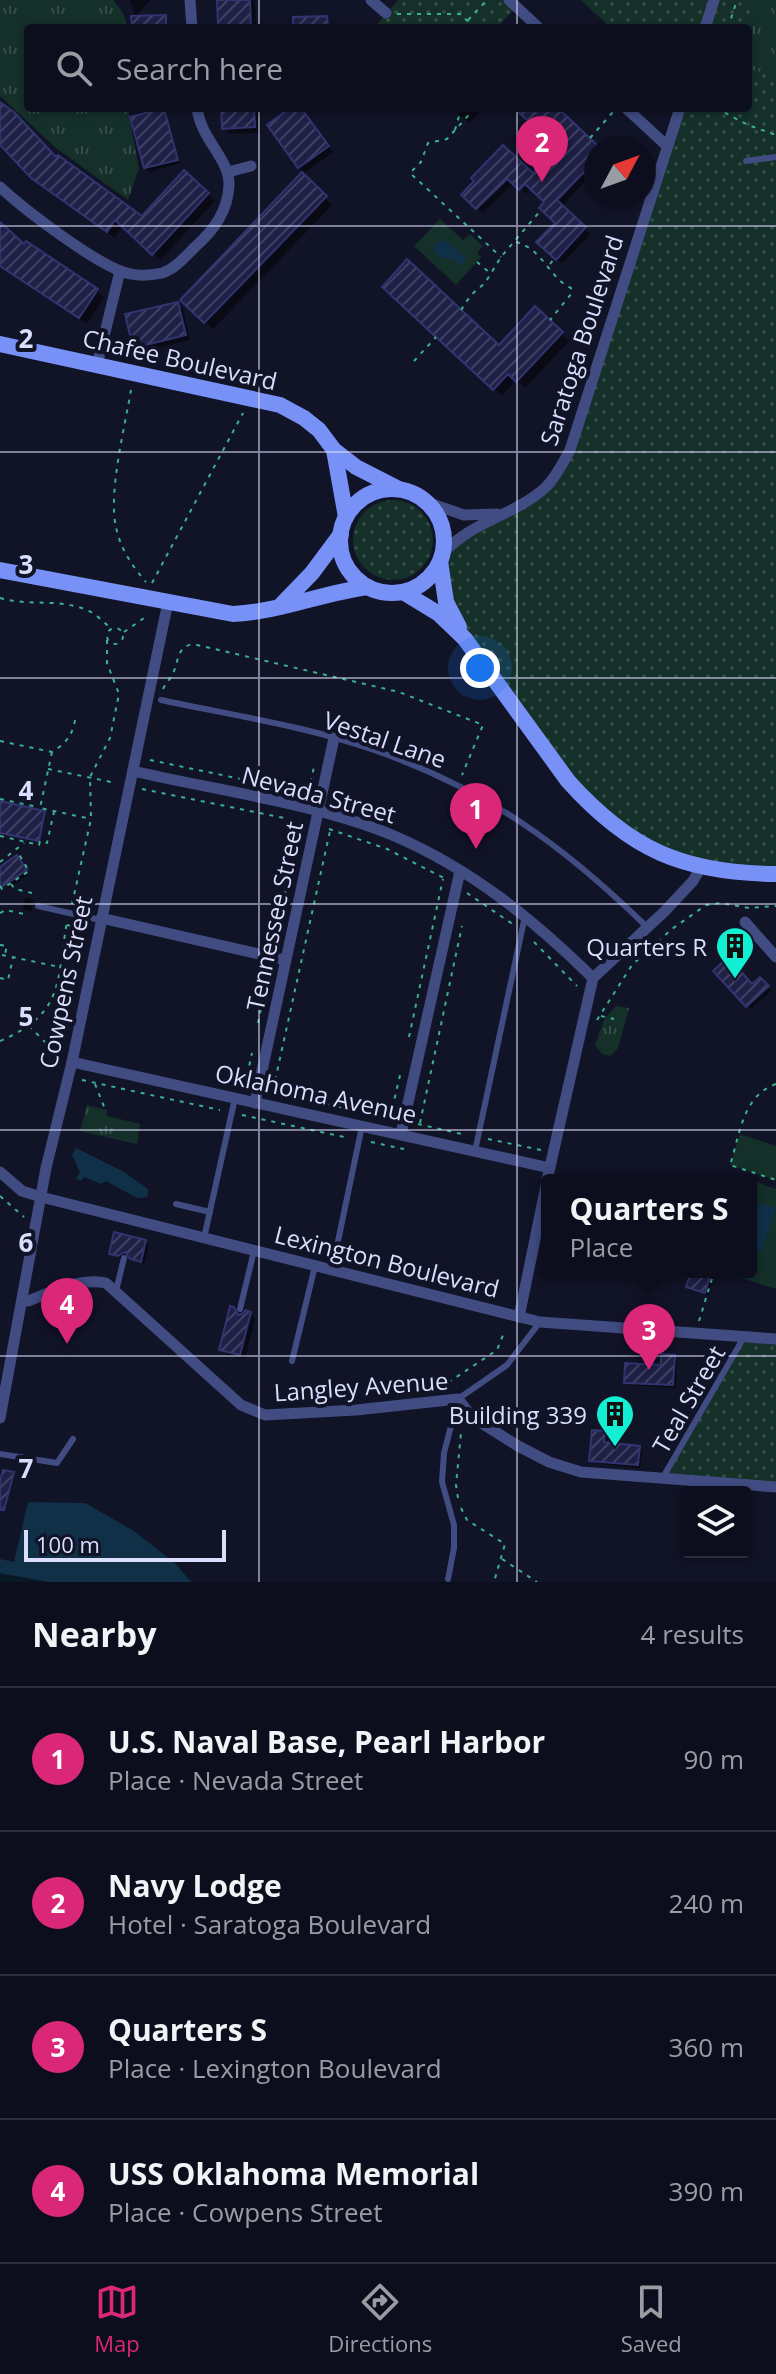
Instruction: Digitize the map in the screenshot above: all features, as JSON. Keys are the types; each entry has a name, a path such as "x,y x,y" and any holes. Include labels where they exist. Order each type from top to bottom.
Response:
{"street":[{"path":"190,0 192,24"},
{"path":"371,0 386,13"},
{"path":"509,0 535,24"},
{"path":"706,24 714,0"},
{"path":"0,187 62,236 120,271 131,274 162,273 177,264 212,232 225,210 230,183 228,172 200,126 198,112"},
{"path":"630,112 667,146"},
{"name":"Saratoga Boulevard","path":"442,557 466,532 530,500 548,485 570,450 679,112"},
{"path":"228,172 251,166"},
{"path":"97,365 120,271"},
{"name":"Chafee Boulevard","path":"0,344 280,405 319,430 334,450 356,467 399,489"},
{"path":"334,450 346,517"},
{"path":"442,557 431,576 418,586 403,592 385,592 368,587 346,565 341,550 346,517 355,504 383,489 410,492 429,503 442,526 446,602 465,639 568,781 595,810 622,832 655,851 726,872 776,874"},
{"name":"Saratoga Boulevard","path":"429,503 464,515 501,514"},
{"path":"278,608 305,582 341,534"},
{"path":"0,570 233,614 278,608 314,597 368,587"},
{"path":"403,592 439,614 465,639"},
{"name":"Cowpens Street","path":"0,1418 52,1138 72,1062 168,602"},
{"name":"Tennessee Street","path":"255,1103 334,738"},
{"name":"Nevada Street","path":"133,771 317,819 390,834 486,885 593,978"},
{"path":"548,1174 593,978 693,881 701,867"},
{"path":"401,1134 460,871"},
{"path":"101,919 285,960"},
{"path":"745,922 776,957"},
{"name":"Oklahoma Avenue","path":"72,1062 475,1151 542,1174"},
{"name":"Lexington Boulevard","path":"0,1172 22,1191 41,1197 540,1322 776,1339"},
{"path":"519,1317 541,1210"},
{"path":"28,1301 73,1284 94,1280 106,1283 116,1291"},
{"name":"Langley Avenue","path":"116,1291 206,1376 253,1412 265,1415 356,1410 458,1399 472,1417 518,1446 549,1462 581,1472 776,1487"}],"lane":[{"path":"746,161 776,157"},
{"name":"Vestal Lane","path":"161,700 373,749 458,784 550,840 647,927"},
{"path":"38,906 101,919"},
{"path":"475,1151 525,916"},
{"path":"204,1238 235,1098"},
{"path":"332,1270 362,1126"},
{"path":"176,1204 210,1212"},
{"path":"240,1309 254,1251"},
{"path":"116,1291 124,1258"},
{"path":"292,1361 315,1266"},
{"path":"448,1579 454,1548 454,1525 442,1482 444,1453 458,1399 507,1365 540,1322"},
{"name":"Teal Street","path":"662,1479 744,1337"},
{"path":"0,1454 57,1463 73,1439"}],"path":[{"path":"467,21 487,0"},
{"path":"729,24 737,0"},
{"path":"386,13 460,14 470,24"},
{"path":"472,112 447,139 428,143 421,162 410,173 501,257"},
{"path":"592,136 613,112"},
{"path":"723,112 757,130 776,135"},
{"path":"455,131 459,116"},
{"path":"461,310 541,210"},
{"path":"515,242 526,245 549,265 559,280 571,288 572,293 550,320"},
{"path":"549,265 554,259"},
{"path":"477,262 492,275"},
{"path":"414,361 436,337"},
{"path":"132,381 114,497 115,526 130,564 150,587 251,399"},
{"path":"0,598 17,602 64,603 91,612 111,629 117,628 123,632 124,638 118,644 110,642 107,637"},
{"path":"123,632 144,618"},
{"path":"0,1041 44,1014 51,1001 91,819 90,777 110,738 119,694 107,663 107,637 111,629"},
{"path":"161,700 180,651 193,644 399,692 483,725 458,784"},
{"path":"0,741 52,752 67,743 76,715"},
{"path":"40,808 52,752"},
{"path":"148,760 308,793"},
{"path":"257,1028 315,764"},
{"path":"48,769 121,784"},
{"path":"142,789 317,819"},
{"path":"0,799 91,819"},
{"path":"0,836 39,845 40,841 47,843 54,811"},
{"path":"272,1092 330,830 387,849 444,878 408,1043"},
{"path":"0,862 26,842"},
{"path":"0,886 2,889 29,871 17,851"},
{"path":"10,883 15,889 32,893"},
{"path":"456,886 522,931 578,987"},
{"path":"593,1025 632,965 672,929 706,905 776,906"},
{"path":"0,913 6,910 28,915"},
{"path":"462,924 419,1124 543,1150"},
{"path":"67,925 89,930"},
{"path":"0,945 7,946 3,955 60,967"},
{"path":"0,978 8,980 13,957"},
{"path":"600,1015 608,1020 614,1019"},
{"path":"29,1025 45,1042 63,1049"},
{"path":"254,1043 244,1087 404,1121"},
{"path":"390,1118 401,1073"},
{"path":"80,1079 404,1150"},
{"path":"95,1083 105,1109"},
{"path":"776,1084 757,1095 748,1105 730,1165 776,1180"},
{"path":"0,1196 21,1216 37,1220"},
{"path":"695,1333 712,1278"},
{"path":"436,1391 497,1350 505,1330"},
{"path":"461,1420 456,1485 459,1504 467,1520 505,1544 494,1582"},
{"path":"501,1558 537,1582"}],"green space":[{"path":"0,0 113,0 121,9 126,24 24,24 24,112 129,112 139,168 128,200 56,148 0,96"},
{"path":"398,0 518,0 514,5 516,7 501,24 377,24"},
{"path":"581,0 776,0 776,874 701,867 604,818 446,602 444,552 513,509 559,470 647,208 656,208 656,180 679,112 752,112 752,24 607,24"},
{"path":"755,0 776,0 776,75 752,70 752,24 749,24"},
{"path":"440,219 463,240 470,234 483,246 477,253 481,257 456,285 414,246"},
{"path":"393,500 408,503 421,512 430,525 433,540 430,555 421,568 408,577 393,580 378,577 365,568 356,555 353,540 356,525 365,512 378,503"},
{"path":"616,1006 629,1008 618,1048 610,1056 602,1054 595,1045 605,1018"},
{"path":"87,1105 107,1110 107,1116 140,1124 137,1144 80,1131"},
{"path":"740,1134 776,1146 776,1180 730,1165"},
{"path":"757,1182 776,1189 776,1289 742,1278 757,1278"},
{"path":"744,1337 776,1339 776,1487 662,1479"}],"water":[{"path":"445,240 465,256 466,260 461,266 450,258 441,258 433,250 434,245"},
{"path":"76,1148 124,1172 148,1189 147,1197 137,1198 106,1181 101,1184 84,1177 81,1181 76,1178 80,1172 72,1155"},
{"path":"759,1203 776,1208 762,1252 757,1250"},
{"path":"28,1502 85,1503 134,1531 176,1564 191,1582 0,1582 0,1559 14,1562"}],"building":[{"path":"217,0 250,0 251,24 218,24"},
{"path":"166,15 166,24 132,24 131,16"},
{"path":"327,16 328,24 293,24 293,17"},
{"path":"0,102 15,113 56,157 58,155 142,216 184,170 209,193 152,255 115,220 107,232 31,178 0,145"},
{"path":"165,112 178,160 144,168 130,117"},
{"path":"221,112 254,112 255,127 222,129"},
{"path":"285,112 304,112 329,146 298,168 267,125"},
{"path":"518,112 562,112 588,136 584,136 584,174 557,200 586,227 556,260 536,242 555,223 539,208 544,202 525,184 519,190 507,179 476,209 461,195 474,181 471,178 503,145 533,173 557,148"},
{"path":"302,172 327,196 204,323 180,300"},
{"path":"0,222 24,244 26,241 98,289 79,318 0,266"},
{"path":"407,259 499,345 535,306 563,332 516,382 508,374 493,390 382,287"},
{"path":"178,302 186,335 133,348 125,314"},
{"path":"0,801 45,811 39,841 0,833"},
{"path":"17,855 27,870 0,888 0,867"},
{"name":"Quarters R","path":"728,957 752,984 760,977 769,986 746,1007 713,971"},
{"path":"114,1232 146,1240 141,1262 130,1259 125,1252 118,1256 109,1254"},
{"path":"689,1278 709,1278 705,1293 686,1287"},
{"path":"230,1306 238,1315 246,1310 251,1312 240,1355 219,1350"},
{"path":"661,1354 675,1355 673,1385 624,1383 625,1363 661,1365"},
{"name":"Building 339","path":"592,1430 605,1431 604,1442 640,1446 638,1465 589,1461"},
{"path":"3,1470 14,1472 4,1510 0,1510 0,1481"}],"place":[{"name":"Navy Lodge","path":"542,182"},
{"name":"U.S. Naval Base, Pearl Harbor","path":"476,849"},
{"name":"Quarters R","path":"735,980"},
{"name":"USS Oklahoma Memorial","path":"67,1344"},
{"name":"Quarters S","path":"649,1370"},
{"name":"Building 339","path":"615,1448"}]}
